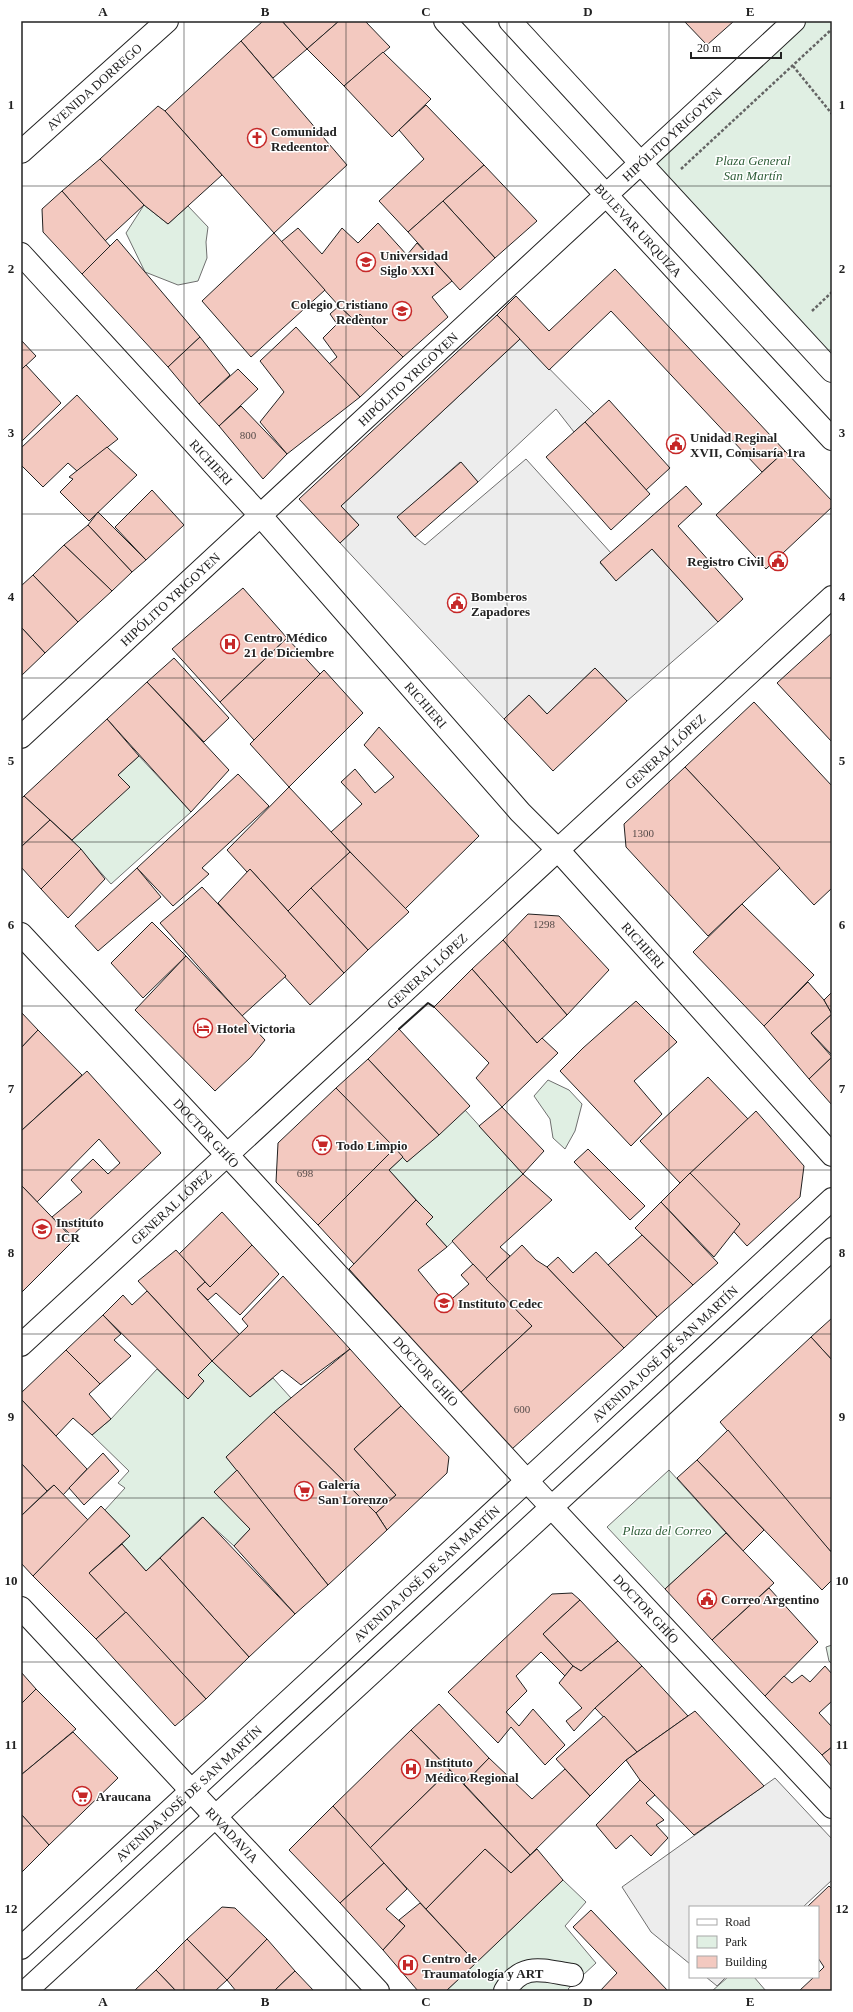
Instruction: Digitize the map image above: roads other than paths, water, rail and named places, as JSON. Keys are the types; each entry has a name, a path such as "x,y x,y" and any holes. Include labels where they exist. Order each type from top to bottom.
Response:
{"street":[{"name":"AVENIDA DORREGO","path":"21,152 167,21"},
{"name":"BULEVAR URQUIZA","path":"445,21 832,439"},
{"path":"510,21 832,371"},
{"name":"HIPÓLITO YRIGOYEN","path":"21,737 794,21"},
{"name":"RICHIERI","path":"21,254 260,515 520,812 558,850 832,1155"},
{"name":"GENERAL LÓPEZ","path":"21,1345 226,1154 832,597"},
{"name":"DOCTOR GHÍO","path":"21,934 527,1481 832,1807"},
{"name":"AVENIDA JOSÉ DE SAN MARTÍN","path":"21,1948 832,1199"},
{"path":"26,1991 832,1249"},
{"name":"RIVADAVIA","path":"21,1608 378,1991"},
{"path":"505,1991 511,1981 532,1969 572,1975"}],"place":[{"name":"Comunidad Redeentor","path":"257,138"},
{"name":"Universidad Siglo XXI","path":"366,262"},
{"name":"Colegio Cristiano Redentor","path":"402,311"},
{"name":"Unidad Reginal XVII, Comisaría 1ra","path":"676,444"},
{"name":"Registro Civil","path":"778,561"},
{"name":"Bomberos Zapadores","path":"457,603"},
{"name":"Centro Médico 21 de Diciembre","path":"230,644"},
{"name":"Hotel Victoria","path":"203,1028"},
{"name":"Todo Limpio","path":"322,1145"},
{"name":"Instituto ICR","path":"42,1229"},
{"name":"Instituto Cedec","path":"444,1303"},
{"name":"Galería San Lorenzo","path":"304,1491"},
{"name":"Correo Argentino","path":"707,1599"},
{"name":"Instituto Médico Regional","path":"411,1769"},
{"name":"Araucana","path":"82,1796"},
{"name":"Centro de Traumatología y ART","path":"408,1965"}],"park label":[{"name":"Plaza General San Martín","path":"753,168"},
{"name":"Plaza del Correo","path":"667,1530"}]}
